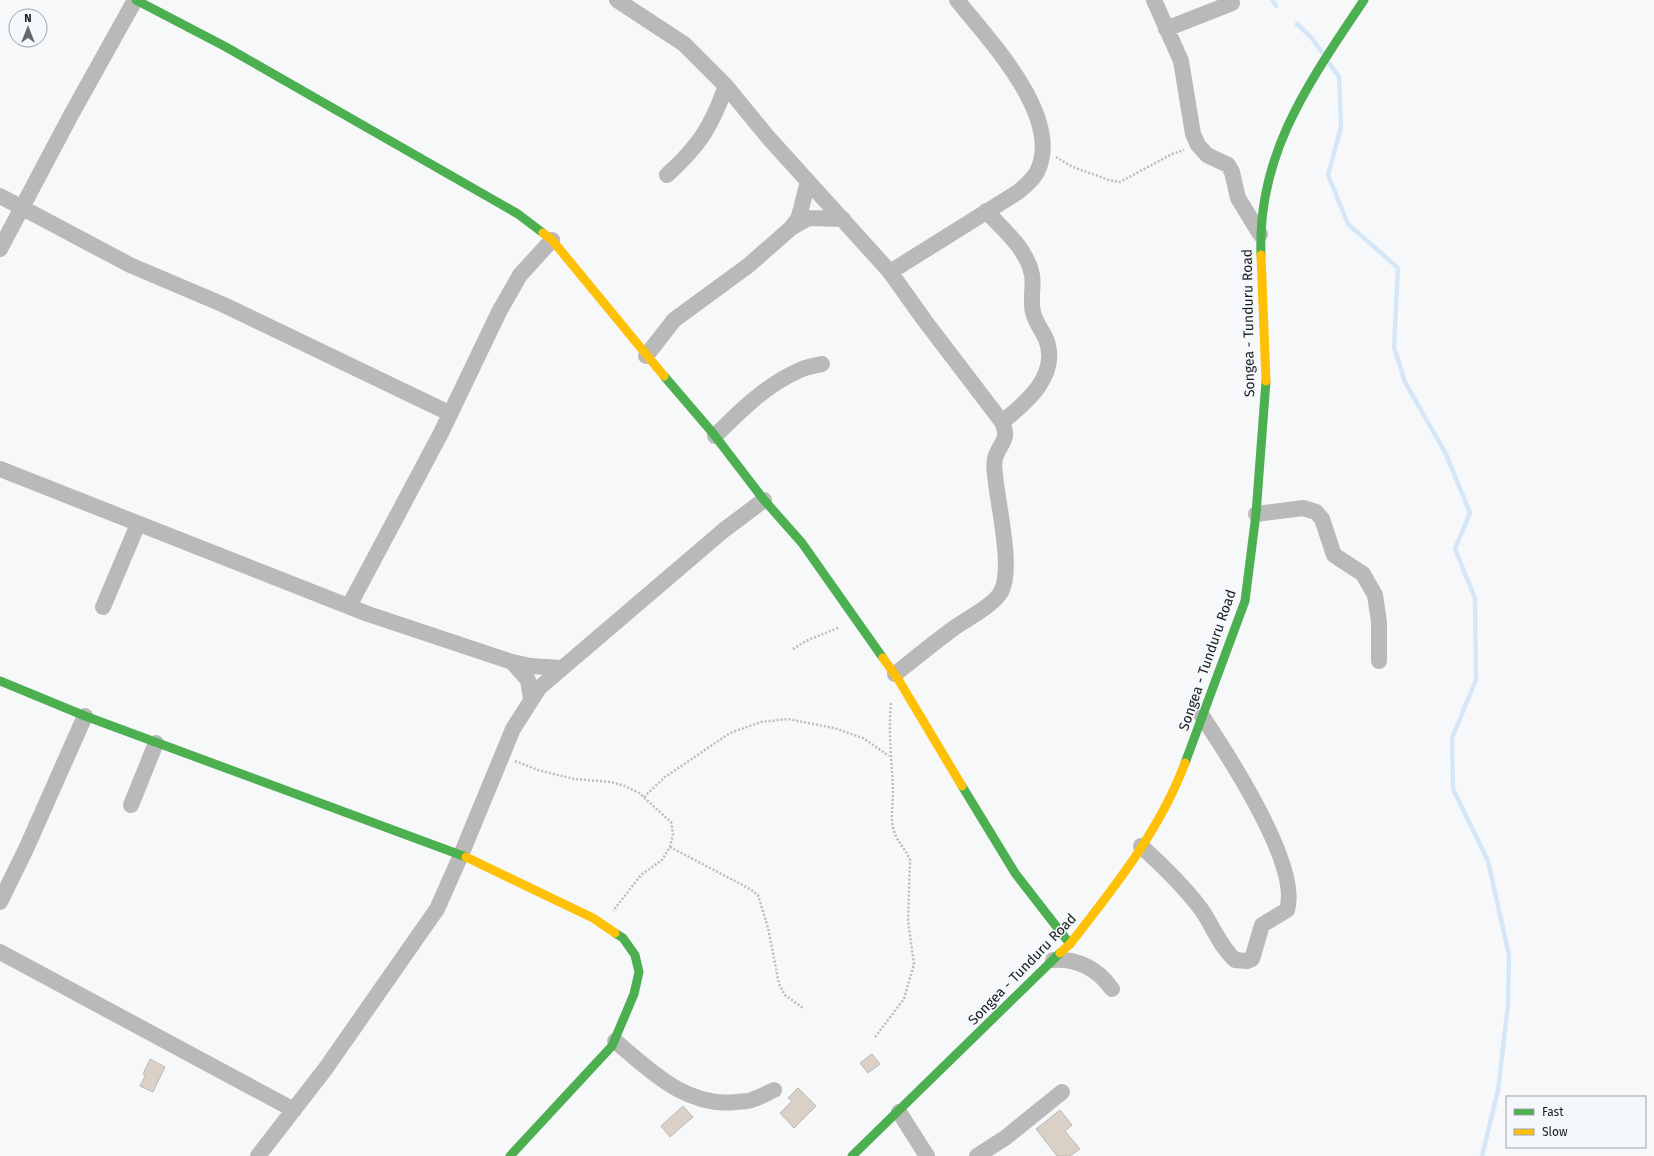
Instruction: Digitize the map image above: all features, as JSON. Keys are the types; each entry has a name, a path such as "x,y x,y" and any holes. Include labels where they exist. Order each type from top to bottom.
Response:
{"main road":[{"path":"135,0 226,47 518,214 552,240 646,356 715,436 764,500 802,543 896,676 1015,873 1070,944"},
{"name":"Songea - Tunduru Road","path":"852,1156 899,1112 1070,944 1122,878 1174,792 1245,601 1256,514 1266,380 1260,234 1270,167 1287,125 1309,82 1364,0"},
{"path":"0,681 156,743 461,855 593,918 623,938 636,956 640,972 634,994 614,1041 592,1069 510,1156"}],"street":[{"path":"0,249 135,0"},
{"path":"617,0 684,44 726,86 755,121 890,272 925,321 1002,422 1005,437 997,453 995,473 1001,506 1004,538 1005,574 1001,591 994,601 950,631 896,676"},
{"path":"890,272 1018,192 1030,182 1037,172 1043,138 1035,109 1021,84 957,0"},
{"path":"1154,0 1182,61 1189,119 1193,134 1198,145 1207,155 1228,165 1232,172 1238,198 1260,234"},
{"path":"1166,29 1232,3"},
{"path":"667,175 685,159 702,139 714,118 726,86"},
{"path":"646,356 674,320 749,265 791,228 798,219 808,181"},
{"path":"0,196 130,265 224,306 449,413"},
{"path":"986,211 1021,249 1029,264 1032,276 1032,310 1046,339 1049,351 1048,363 1043,380 1023,406 1002,422"},
{"path":"791,228 808,218 843,219"},
{"path":"349,606 449,413 499,312 520,275 552,240"},
{"path":"715,436 753,400 779,382 798,370 822,364"},
{"path":"0,469 349,606 512,662 531,666 561,668"},
{"path":"258,1156 326,1068 437,909 513,729 539,688 724,530 764,500"},
{"path":"1256,514 1303,508 1316,512 1322,519 1334,555 1363,574 1375,595 1379,622 1378,662"},
{"path":"103,607 138,524"},
{"path":"512,662 528,680 531,699"},
{"path":"0,902 26,849 85,716"},
{"path":"1141,846 1175,876 1202,911 1225,951 1235,960 1249,961 1252,959 1262,925 1287,910 1290,895 1287,876 1275,844 1234,765 1202,716"},
{"path":"131,805 156,743"},
{"path":"0,952 294,1110"},
{"path":"1053,960 1063,959 1091,968 1105,979 1112,988"},
{"path":"614,1041 660,1079 687,1095 710,1101 729,1103 753,1100 774,1090"},
{"path":"977,1156 1005,1138 1062,1092"},
{"path":"899,1112 927,1156"}],"path":[{"path":"1042,148 1067,164 1109,180 1120,182 1172,154 1198,145"},
{"path":"793,649 806,641 855,620"},
{"path":"876,1037 904,999 914,964 908,921 910,860 908,852 898,842 892,825 889,725 896,676"},
{"path":"644,797 665,776 730,733 761,722 788,720 834,728 863,738 890,756"},
{"path":"502,755 538,770 574,779 611,782 625,786 644,797 671,822 673,834 670,847 662,860 641,875 627,891 604,926"},
{"path":"670,847 750,889 758,895 772,941 779,984 785,995 803,1008"}],"building":[{"path":"872,1054 880,1064 868,1073 860,1063"},
{"path":"150,1059 165,1067 153,1092 140,1086 145,1076 143,1074"},
{"path":"798,1088 816,1106 794,1128 780,1113 792,1101 788,1098"},
{"path":"683,1106 693,1117 670,1137 661,1126"},
{"path":"1060,1110 1072,1125 1065,1131 1080,1149 1070,1156 1057,1156 1036,1129"}],"waterway":[{"path":"1272,0 1276,6"},
{"path":"1297,24 1311,37 1322,52"},
{"path":"1329,63 1339,77 1341,127 1328,175 1348,224 1398,268 1394,347 1405,382 1446,454 1470,513 1455,549 1475,598 1476,680 1452,738 1453,789 1488,861 1509,955 1508,1005 1498,1090 1482,1156"}],"traffic: fast":[{"path":"136,0 226,47 518,214 543,233"},
{"path":"1261,255 1262,218 1268,184 1278,151 1291,120 1307,89 1364,0"},
{"path":"664,376 712,432 764,500 802,543 883,658"},
{"path":"1185,763 1245,601 1256,514 1266,381"},
{"path":"0,681 85,716 466,857"},
{"path":"962,786 1015,873 1070,944"},
{"path":"510,1156 612,1046 634,994 639,972 635,955 623,938 615,933"},
{"path":"852,1156 1060,953"}],"traffic: slow":[{"path":"543,233 552,240 664,376"},
{"path":"1261,255 1266,381"},
{"path":"883,658 898,679 962,786"},
{"path":"1060,953 1070,944 1087,923 1135,858 1163,812 1185,763"},
{"path":"466,857 593,918 615,933"}]}
